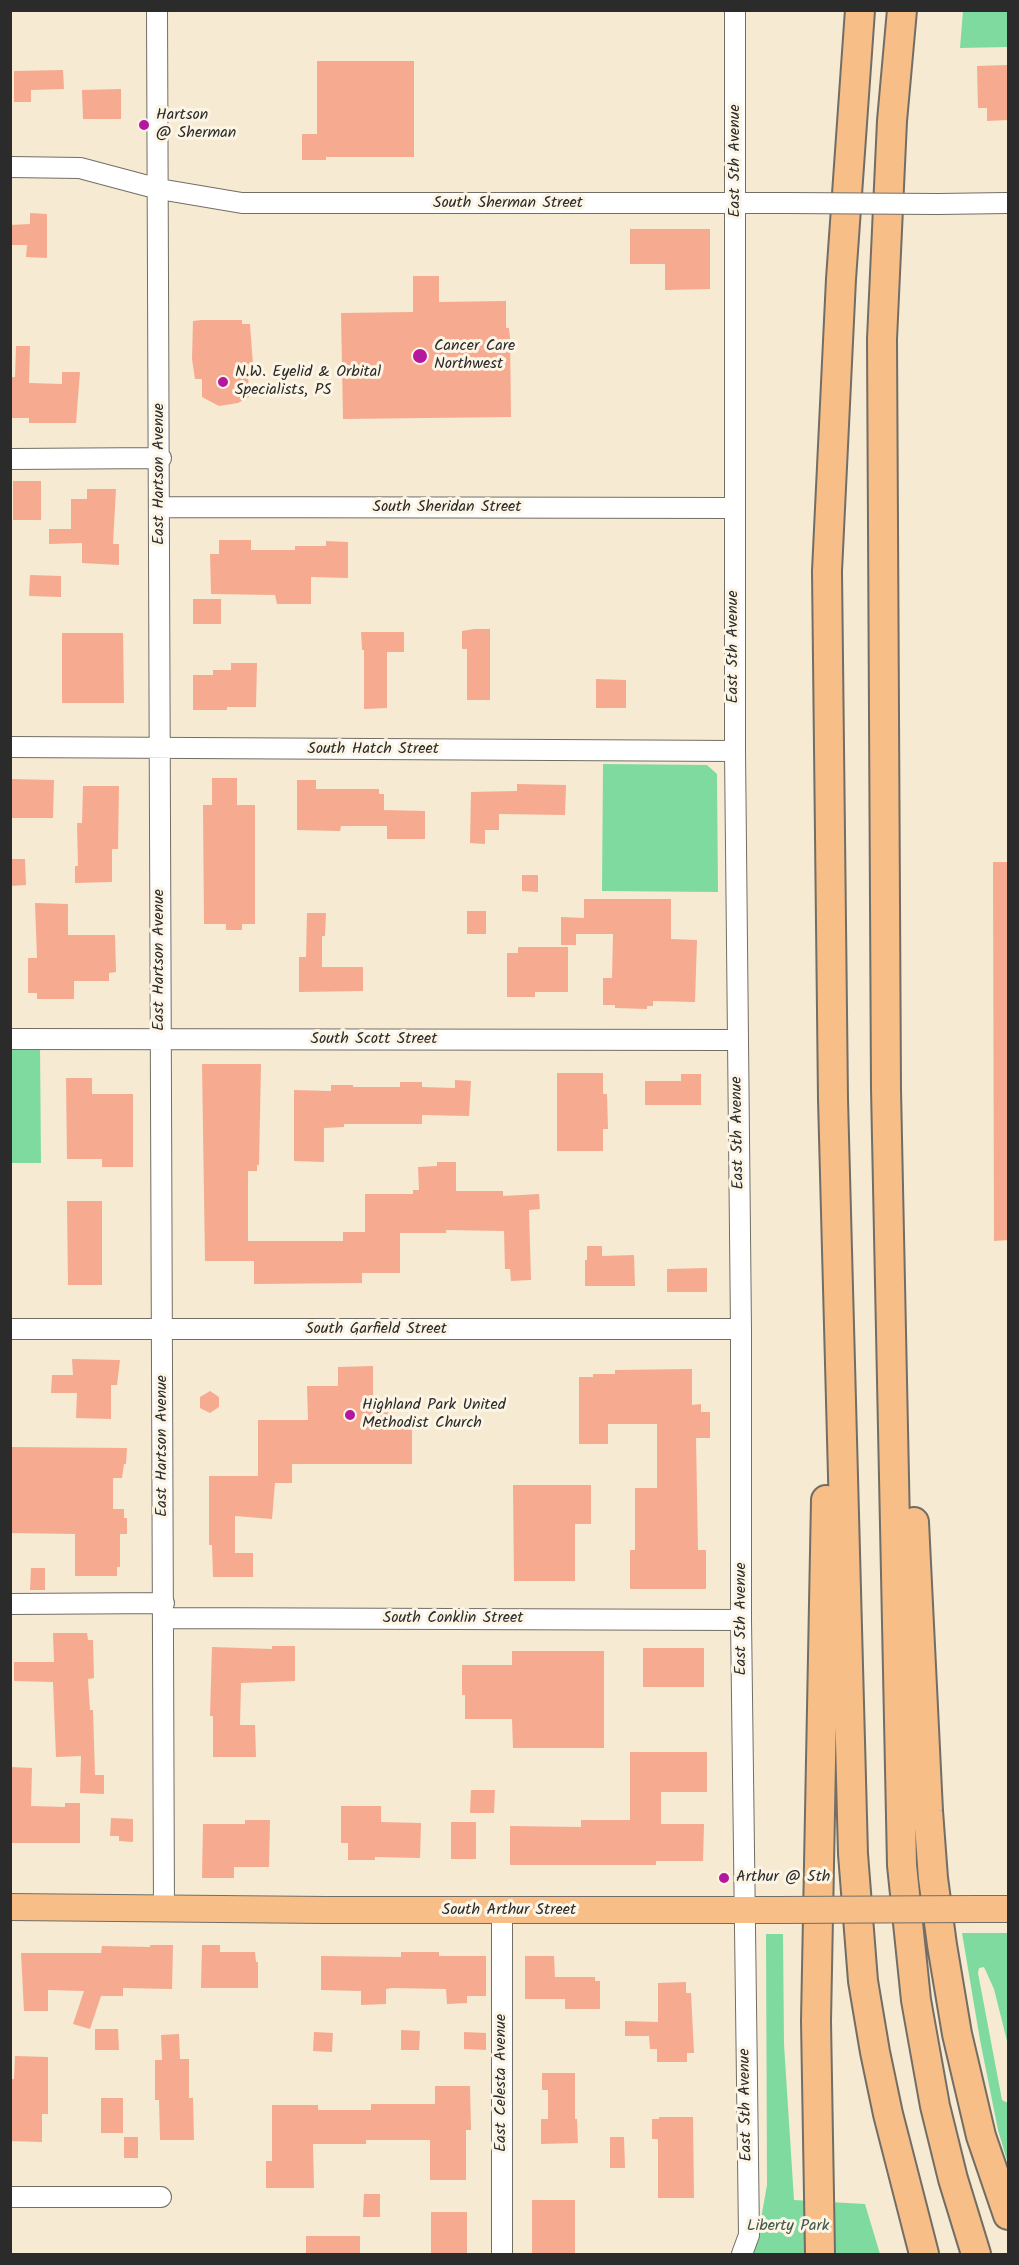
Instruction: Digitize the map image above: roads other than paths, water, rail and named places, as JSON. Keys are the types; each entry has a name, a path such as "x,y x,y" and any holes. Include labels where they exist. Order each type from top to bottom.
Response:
{"highway":[{"path":"860,10 841,291 828,560 833,1099 852,1854 863,1981 888,2114 924,2254"},
{"path":"902,10 892,122 882,339 886,1089 902,1865 916,2000 935,2106 953,2179 976,2254"},
{"path":"886,1089 914,1515 933,1878 957,2034 981,2136 1008,2215"},
{"path":"820,2254 816,2021 833,1099"}],"main road":[{"name":"South Arthur Street","path":"10,1906 502,1911 1008,1909"}],"street":[{"name":"East Hartson Avenue","path":"157,10 164,1909"},
{"name":"East 5th Avenue","path":"735,10 735,752 741,1329 741,1620 749,2235 742,2254"},
{"name":"South Sherman Street","path":"10,168 80,168 159,189 242,203 1008,203"},
{"path":"10,459 160,458"},
{"name":"South Sheridan Street","path":"160,507 734,508"},
{"name":"South Hatch Street","path":"10,747 735,752"},
{"name":"South Scott Street","path":"10,1039 737,1040"},
{"name":"South Garfield Street","path":"10,1329 162,1331 741,1329"},
{"name":"South Conklin Street","path":"10,1604 164,1611 741,1620"},
{"name":"East Celesta Avenue","path":"502,1911 502,2254"},
{"path":"10,2198 161,2197"}],"place":[{"name":"Hartson @ Sherman","path":"144,125"},
{"name":"Cancer Care Northwest","path":"420,356"},
{"name":"N.W. Eyelid & Orbital Specialists, PS","path":"223,382"},
{"name":"Highland Park United Methodist Church","path":"350,1415"},
{"name":"Arthur @ 5th","path":"724,1878"}],"park label":[{"name":"Liberty Park","path":"788,2227"}]}
